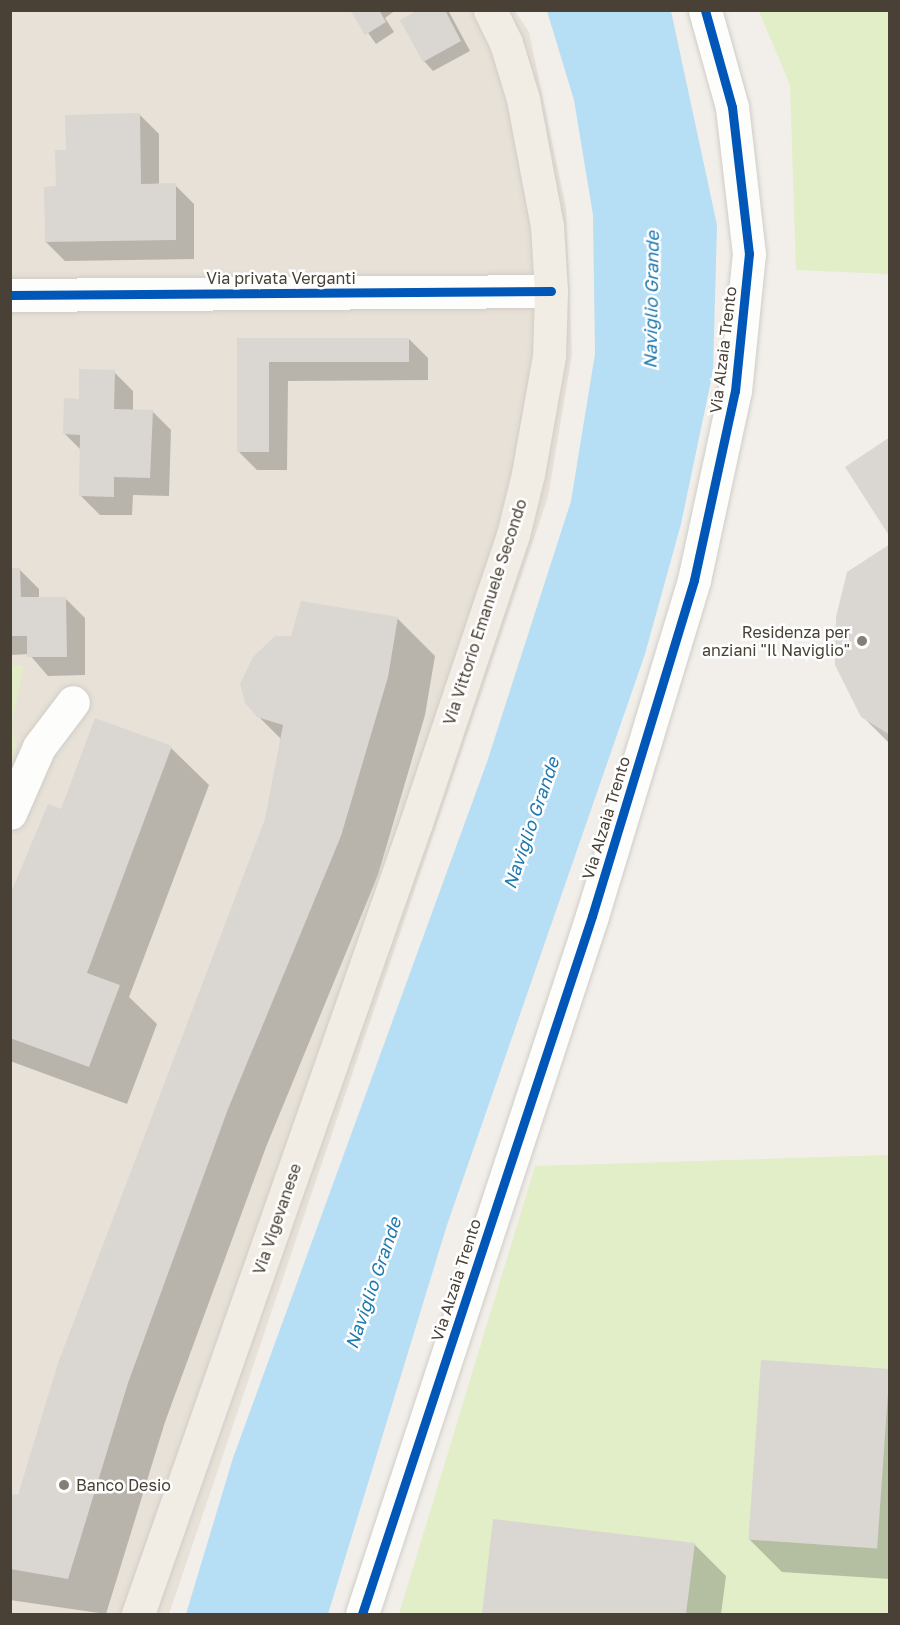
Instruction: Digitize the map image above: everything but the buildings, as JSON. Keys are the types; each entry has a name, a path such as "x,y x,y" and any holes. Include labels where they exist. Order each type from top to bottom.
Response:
{"main road":[{"name":"Via Vittorio Emanuele Secondo","path":"416,823 513,535 540,417 549,356 551,291 538,167 520,87 490,10"},
{"name":"Via Vigevanese","path":"138,1614 416,823"}],"street":[{"name":"Via Alzaia Trento","path":"362,1614 592,916 694,580 735,391 749,254 732,107 705,10"},
{"name":"Via privata Verganti","path":"10,295 551,291"},
{"path":"10,813 39,747 73,702"}],"shaded area":[{"path":"11,11 515,11 529,32 566,208 572,354 548,497 169,1614 11,1614"}],"green space":[{"path":"759,11 889,11 889,274 796,270 790,85"},
{"path":"11,665 24,666 12,724 16,746 11,759"},
{"path":"889,1155 889,1614 399,1614 535,1166"}],"water":[{"name":"Naviglio Grande","path":"547,11 671,11 717,225 713,371 681,524 645,654 447,1225 328,1614 186,1614 233,1458 487,762 571,501 595,354 593,215 574,100"}],"cycle path":[{"path":"362,1614 592,916 694,580 735,391 749,254 732,107 705,10"},
{"path":"10,295 551,291"}],"place":[{"name":"Residenza per anziani \"Il Naviglio\"","path":"862,641"},
{"name":"Banco Desio","path":"64,1485"}]}
